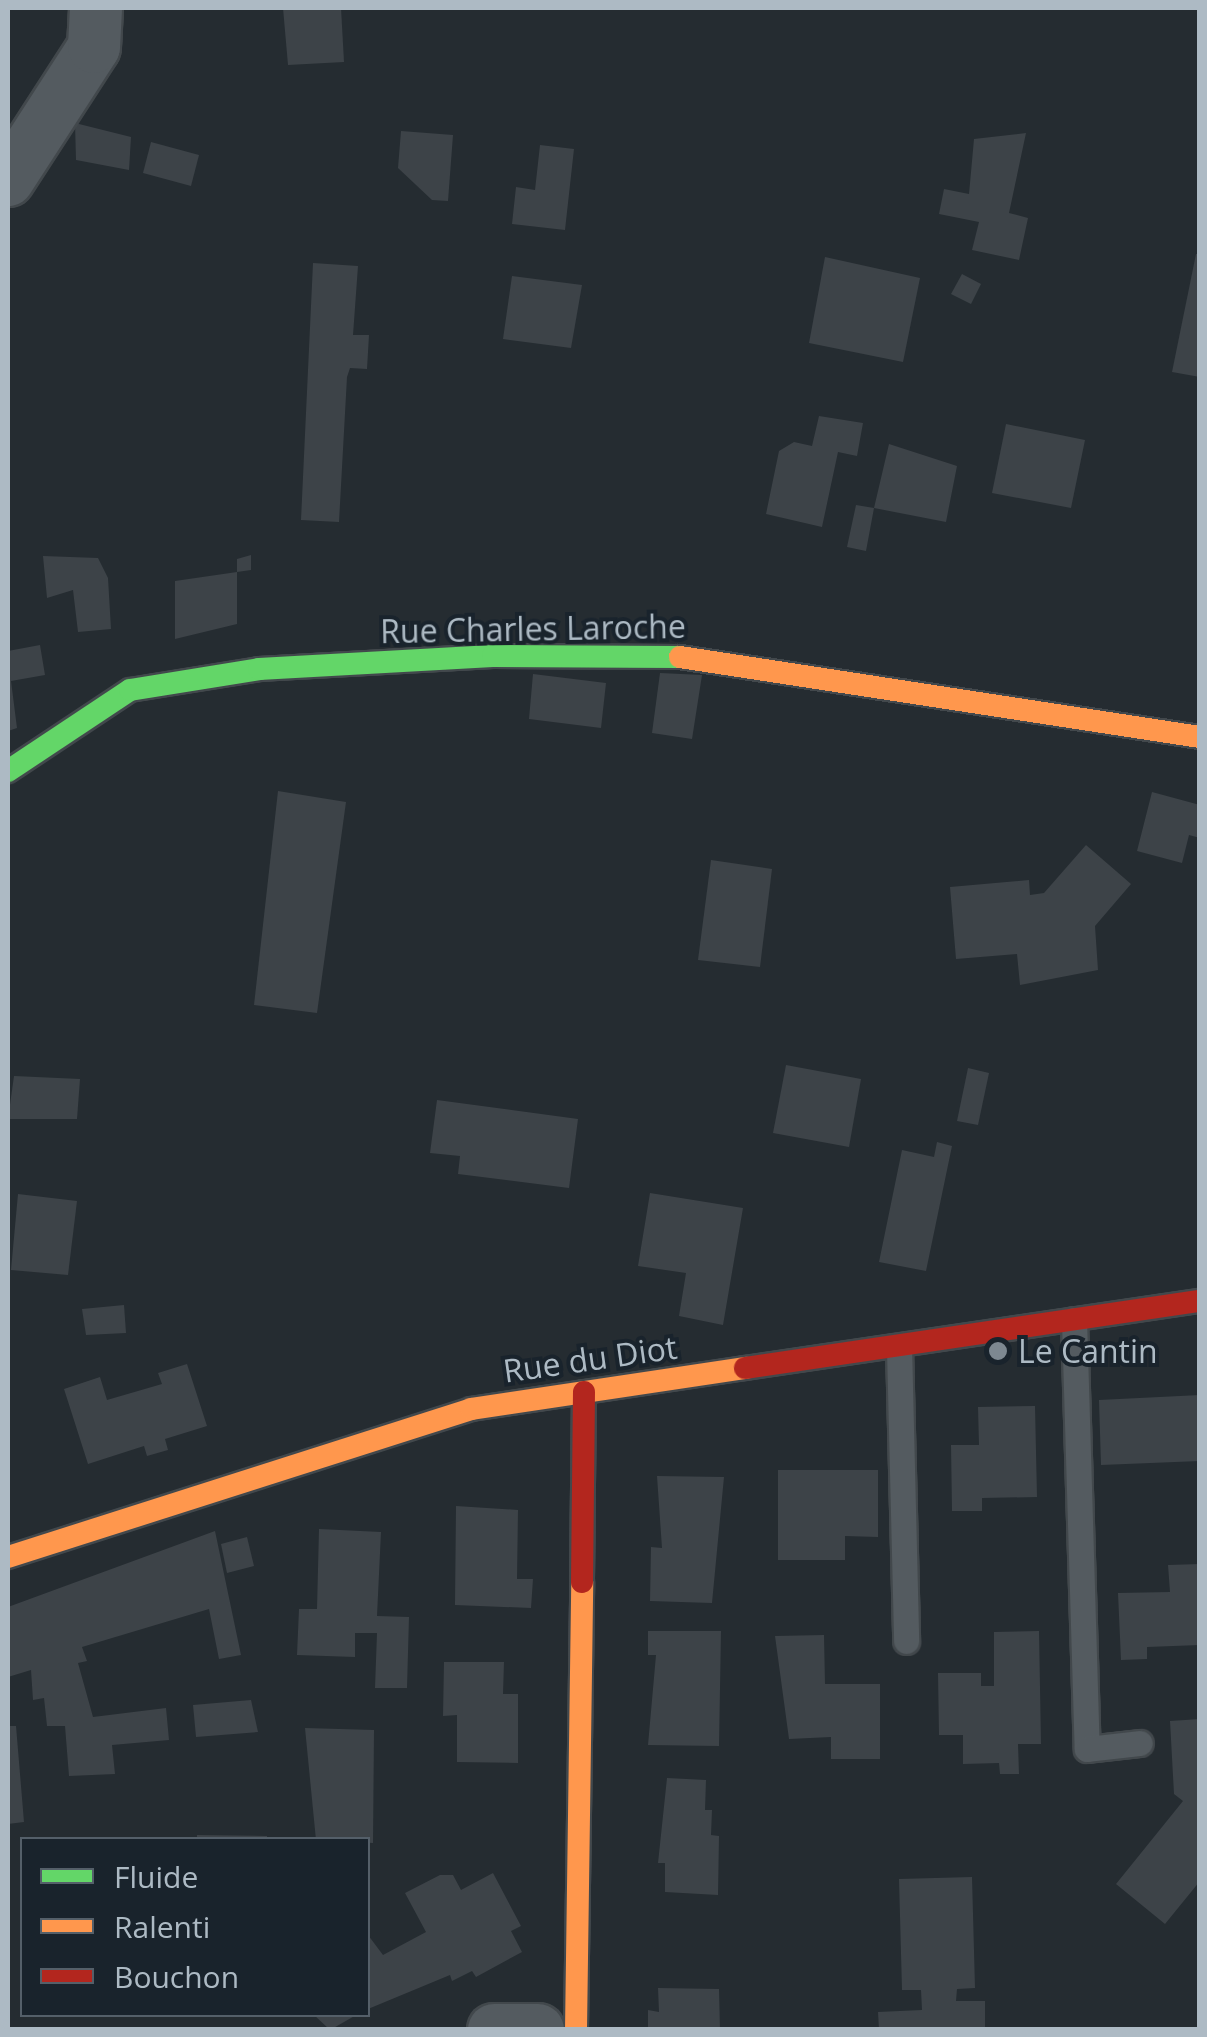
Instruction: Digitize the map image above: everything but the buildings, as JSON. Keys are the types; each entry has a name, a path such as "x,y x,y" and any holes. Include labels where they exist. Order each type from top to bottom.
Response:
{"street":[{"path":"8,180 94,47 96,8"},
{"name":"Rue Charles Laroche","path":"8,771 130,690 259,669 492,656 674,656 1200,738"},
{"name":"Rue du Diot","path":"8,1556 471,1409 1200,1300"},
{"path":"576,2030 584,1392"},
{"path":"494,2030 538,2030"}],"lane":[{"path":"1074,1320 1086,1750 1140,1743"},
{"path":"899,1347 906,1641"}],"traffic: fast":[{"path":"8,771 130,690 259,669 493,656 680,657"}],"traffic: slow":[{"path":"680,657 1200,737"},
{"path":"8,1557 471,1409 745,1368"},
{"path":"576,2030 582,1582"}],"traffic: jam":[{"path":"745,1368 1200,1301"},
{"path":"582,1582 584,1392"}],"place":[{"name":"Le Cantin","path":"998,1351"}]}
